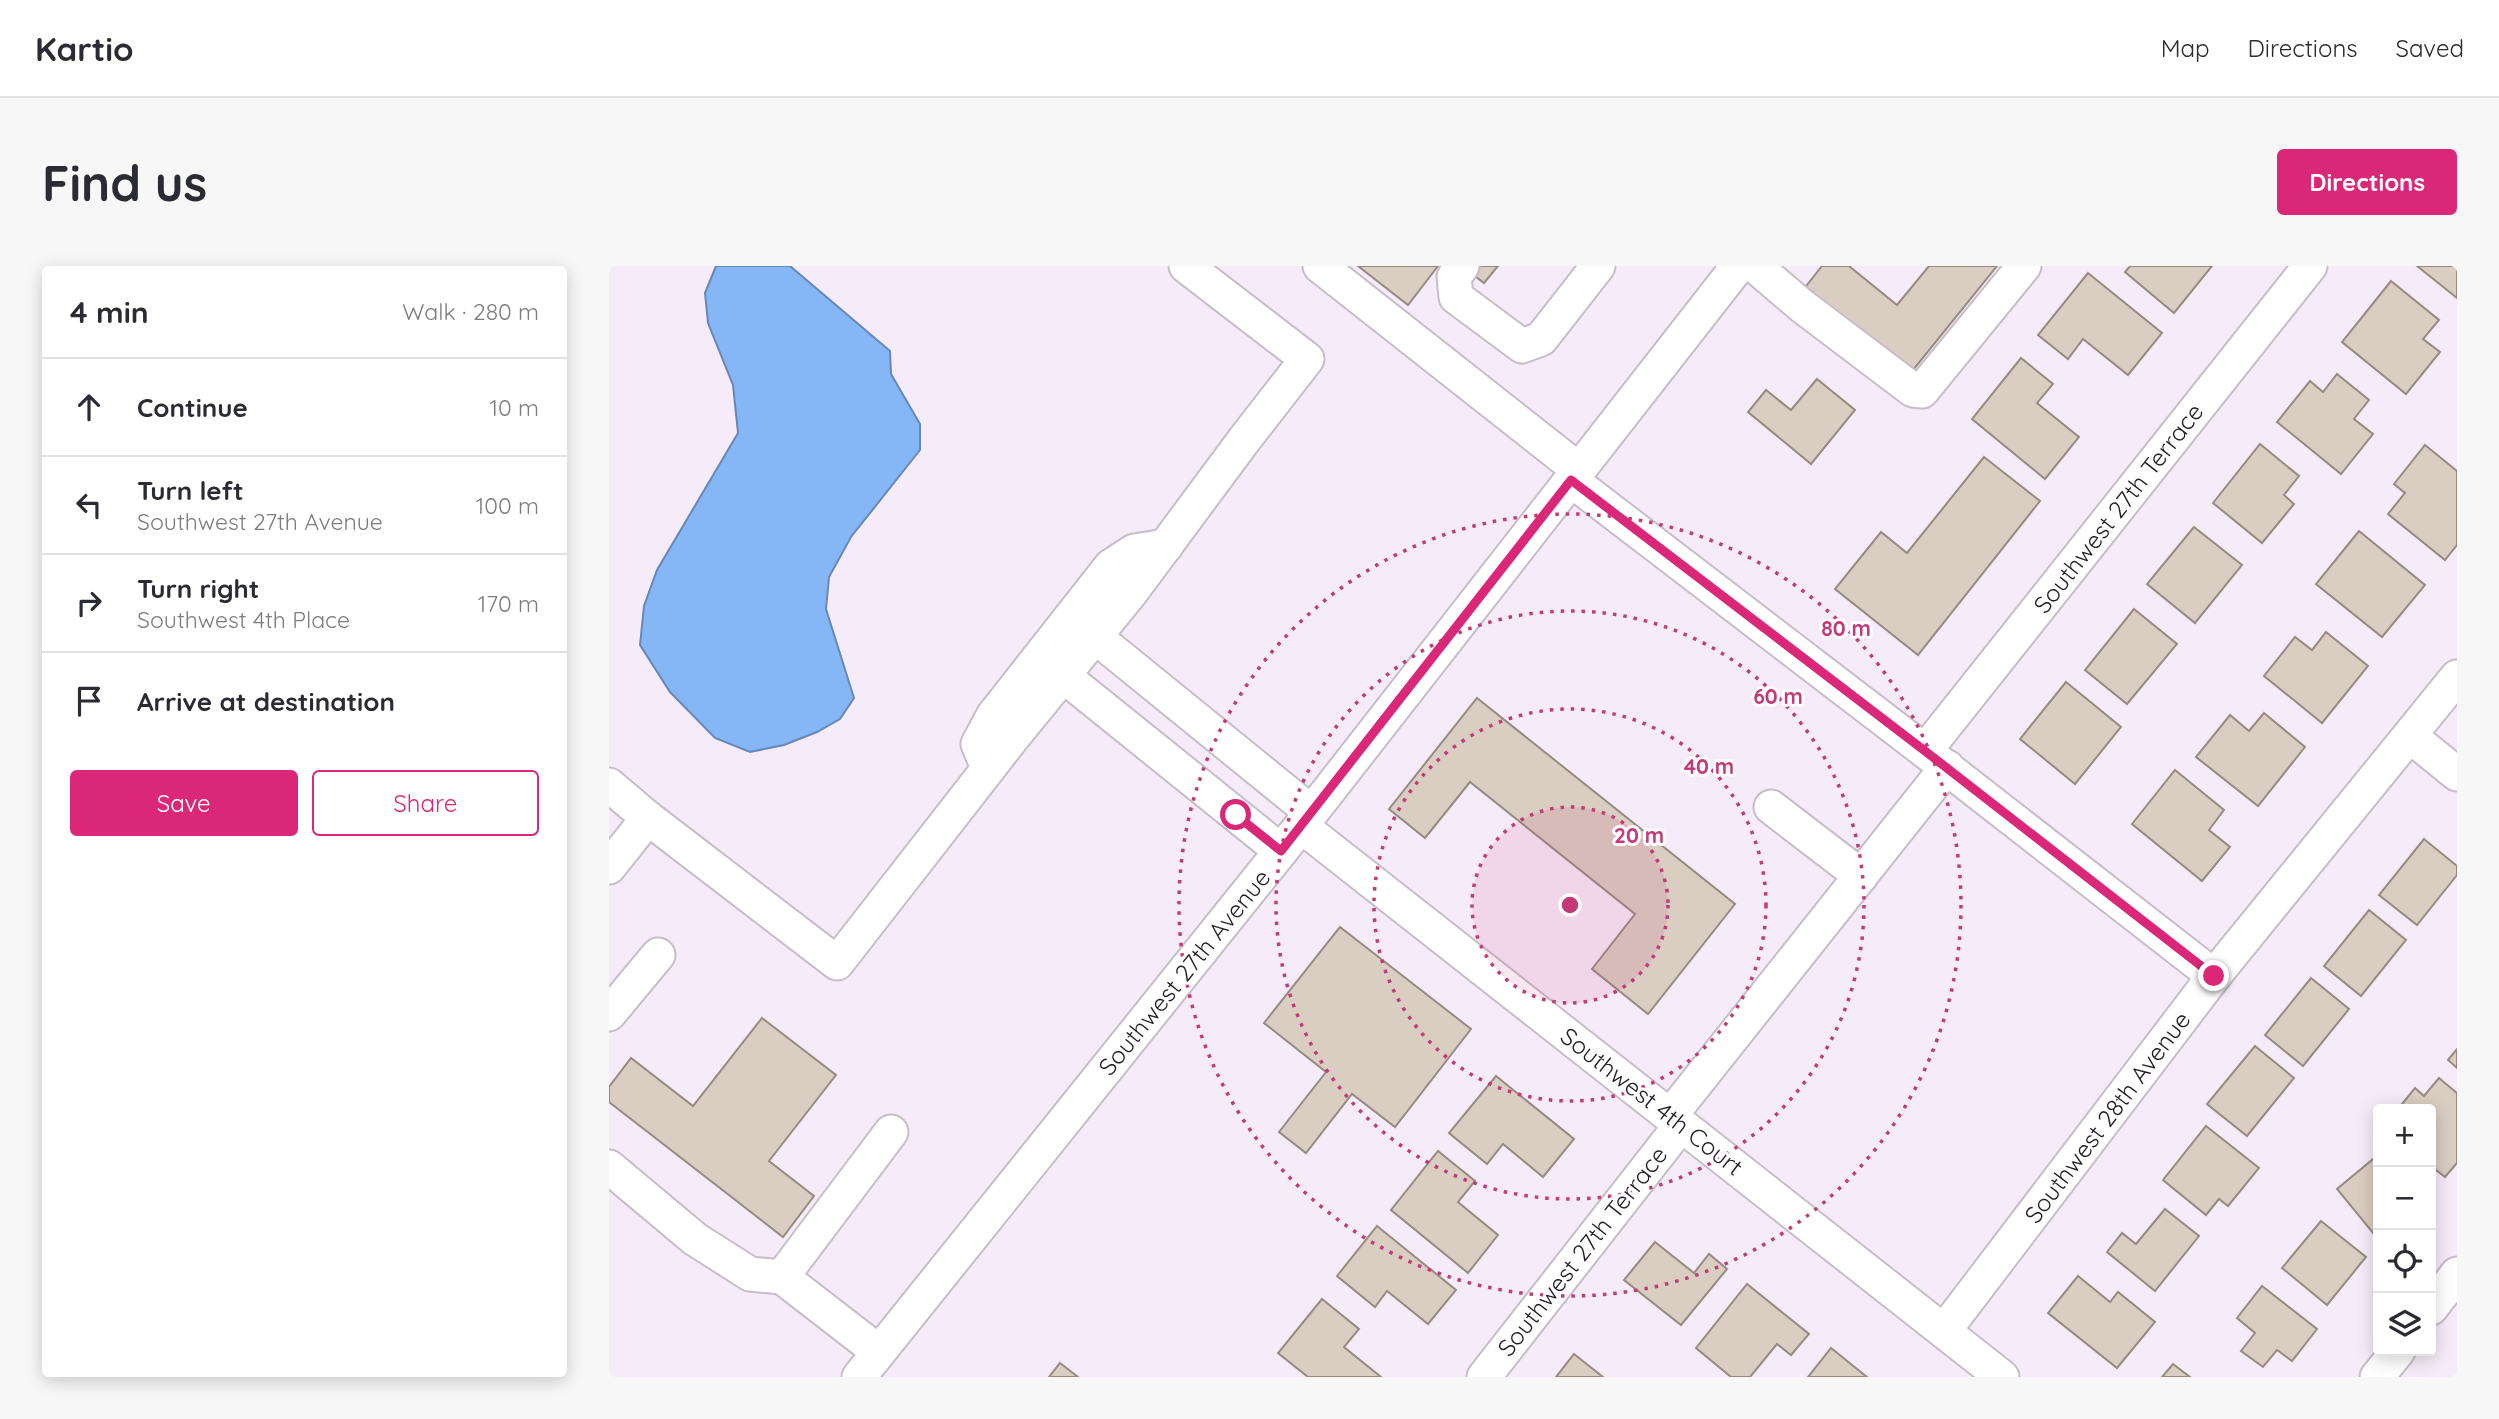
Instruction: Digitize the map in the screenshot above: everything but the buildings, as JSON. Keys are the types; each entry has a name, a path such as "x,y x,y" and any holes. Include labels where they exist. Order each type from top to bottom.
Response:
{"street":[{"path":"609,785 837,963 988,768 978,744 993,716 1051,666 1083,626 1111,566 1134,551 1166,546 1307,359 1186,266"},
{"path":"1320,266 1575,475 2214,976"},
{"path":"1461,266 1454,277 1456,297 1522,346 1541,339 1598,266"},
{"name":"Southwest 27th Avenue","path":"869,1364 1281,851 1738,266"},
{"path":"1755,266 1802,306 1913,390 1922,391 2024,266"},
{"name":"Southwest 27th Terrace","path":"1484,1377 1861,876 1936,759 2310,266"},
{"name":"Southwest 4th Court","path":"1083,626 1306,819 1676,1121 2002,1377"},
{"path":"1051,666 1281,851"},
{"name":"Southwest 28th Avenue","path":"1944,1331 2214,976 2457,677"},
{"path":"2410,736 2457,774"},
{"path":"1771,807 1861,876"},
{"path":"609,866 648,818"},
{"path":"609,1014 658,955"},
{"path":"782,1277 891,1132"},
{"path":"609,1167 695,1239 750,1274 782,1277 869,1364"},
{"path":"2436,1301 2457,1274"},
{"path":"2377,1377 2394,1356"}],"water":[{"path":"716,266 790,266 890,351 891,374 920,424 920,450 851,537 829,577 826,609 854,698 840,719 817,732 784,745 750,752 715,738 670,692 640,645 644,606 657,570 738,433 733,385 708,323 705,293"}],"route":[{"path":"1236,815 1281,851 1571,480 2214,976"}]}
